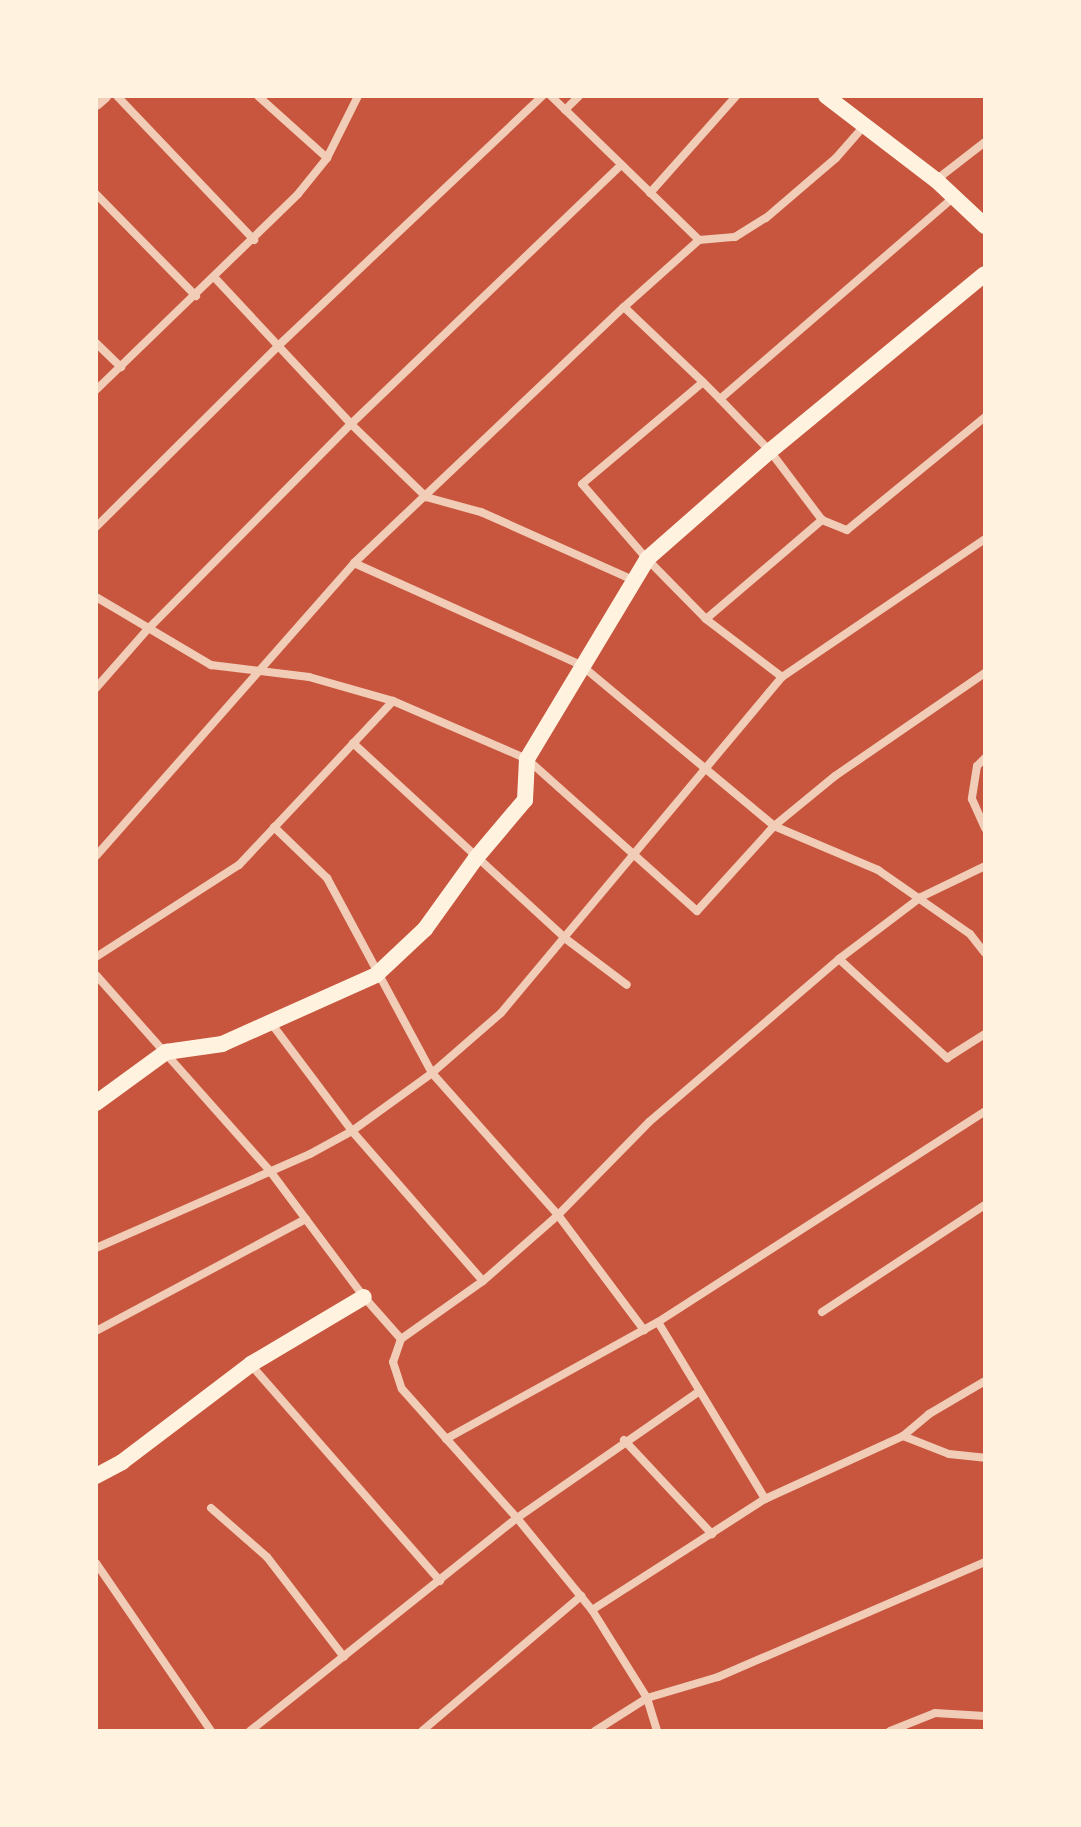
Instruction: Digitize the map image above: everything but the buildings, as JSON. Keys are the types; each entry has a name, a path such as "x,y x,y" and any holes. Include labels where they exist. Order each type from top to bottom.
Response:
{"main road":[{"path":"826,96 936,180 985,226"},
{"path":"96,1103 166,1052 222,1044 376,975 425,929 476,858 525,800 527,759 647,559 770,451 985,274"},
{"path":"96,1476 122,1462 251,1364 364,1297"}],"street":[{"path":"96,103 104,96"},
{"path":"117,96 254,240"},
{"path":"258,96 327,158"},
{"path":"96,390 254,240 327,158 358,96"},
{"path":"96,527 277,347 542,96"},
{"path":"551,96 699,240"},
{"path":"565,110 579,96"},
{"path":"650,193 736,96"},
{"path":"96,856 354,563 699,240 735,237 766,218 836,158 866,124"},
{"path":"936,180 985,142"},
{"path":"96,688 147,630 351,424 621,165"},
{"path":"96,194 196,296"},
{"path":"720,399 954,197"},
{"path":"215,278 351,424 426,497 481,512 633,580"},
{"path":"624,307 770,451 822,520 847,530 985,417"},
{"path":"96,343 121,367"},
{"path":"703,382 582,484 647,559 706,619 782,677"},
{"path":"706,619 822,520"},
{"path":"96,1248 352,1131 432,1073 501,1013 706,772 782,677 985,539"},
{"path":"354,563 581,665 774,826 878,870 970,934 985,953"},
{"path":"96,597 147,630 211,665 309,677 393,701 527,759 697,911 774,826 835,776 985,673"},
{"path":"96,957 239,865 393,701"},
{"path":"353,743 566,939 627,985"},
{"path":"985,758 977,766 972,799 985,828"},
{"path":"274,827 327,878 376,975 432,1073 558,1215 644,1330"},
{"path":"657,1731 647,1698 592,1610 517,1518 402,1389 393,1362 401,1339 483,1281 558,1215 649,1122 839,959 921,897 985,866"},
{"path":"839,959 947,1058 985,1034"},
{"path":"97,979 270,1171 364,1297 401,1339"},
{"path":"271,1022 352,1131 483,1281"},
{"path":"446,1439 658,1322 985,1111"},
{"path":"822,1312 985,1205"},
{"path":"96,1331 306,1219"},
{"path":"658,1322 765,1499"},
{"path":"251,1364 440,1581"},
{"path":"592,1610 765,1499 903,1436 929,1414 985,1381"},
{"path":"250,1731 517,1518 624,1440 698,1392"},
{"path":"903,1436 949,1454 985,1458"},
{"path":"624,1440 712,1534"},
{"path":"211,1508 267,1557 344,1657"},
{"path":"595,1731 647,1698 718,1677 985,1562"},
{"path":"96,1563 211,1731"},
{"path":"422,1731 581,1596"},
{"path":"890,1731 935,1713 985,1716"}]}
